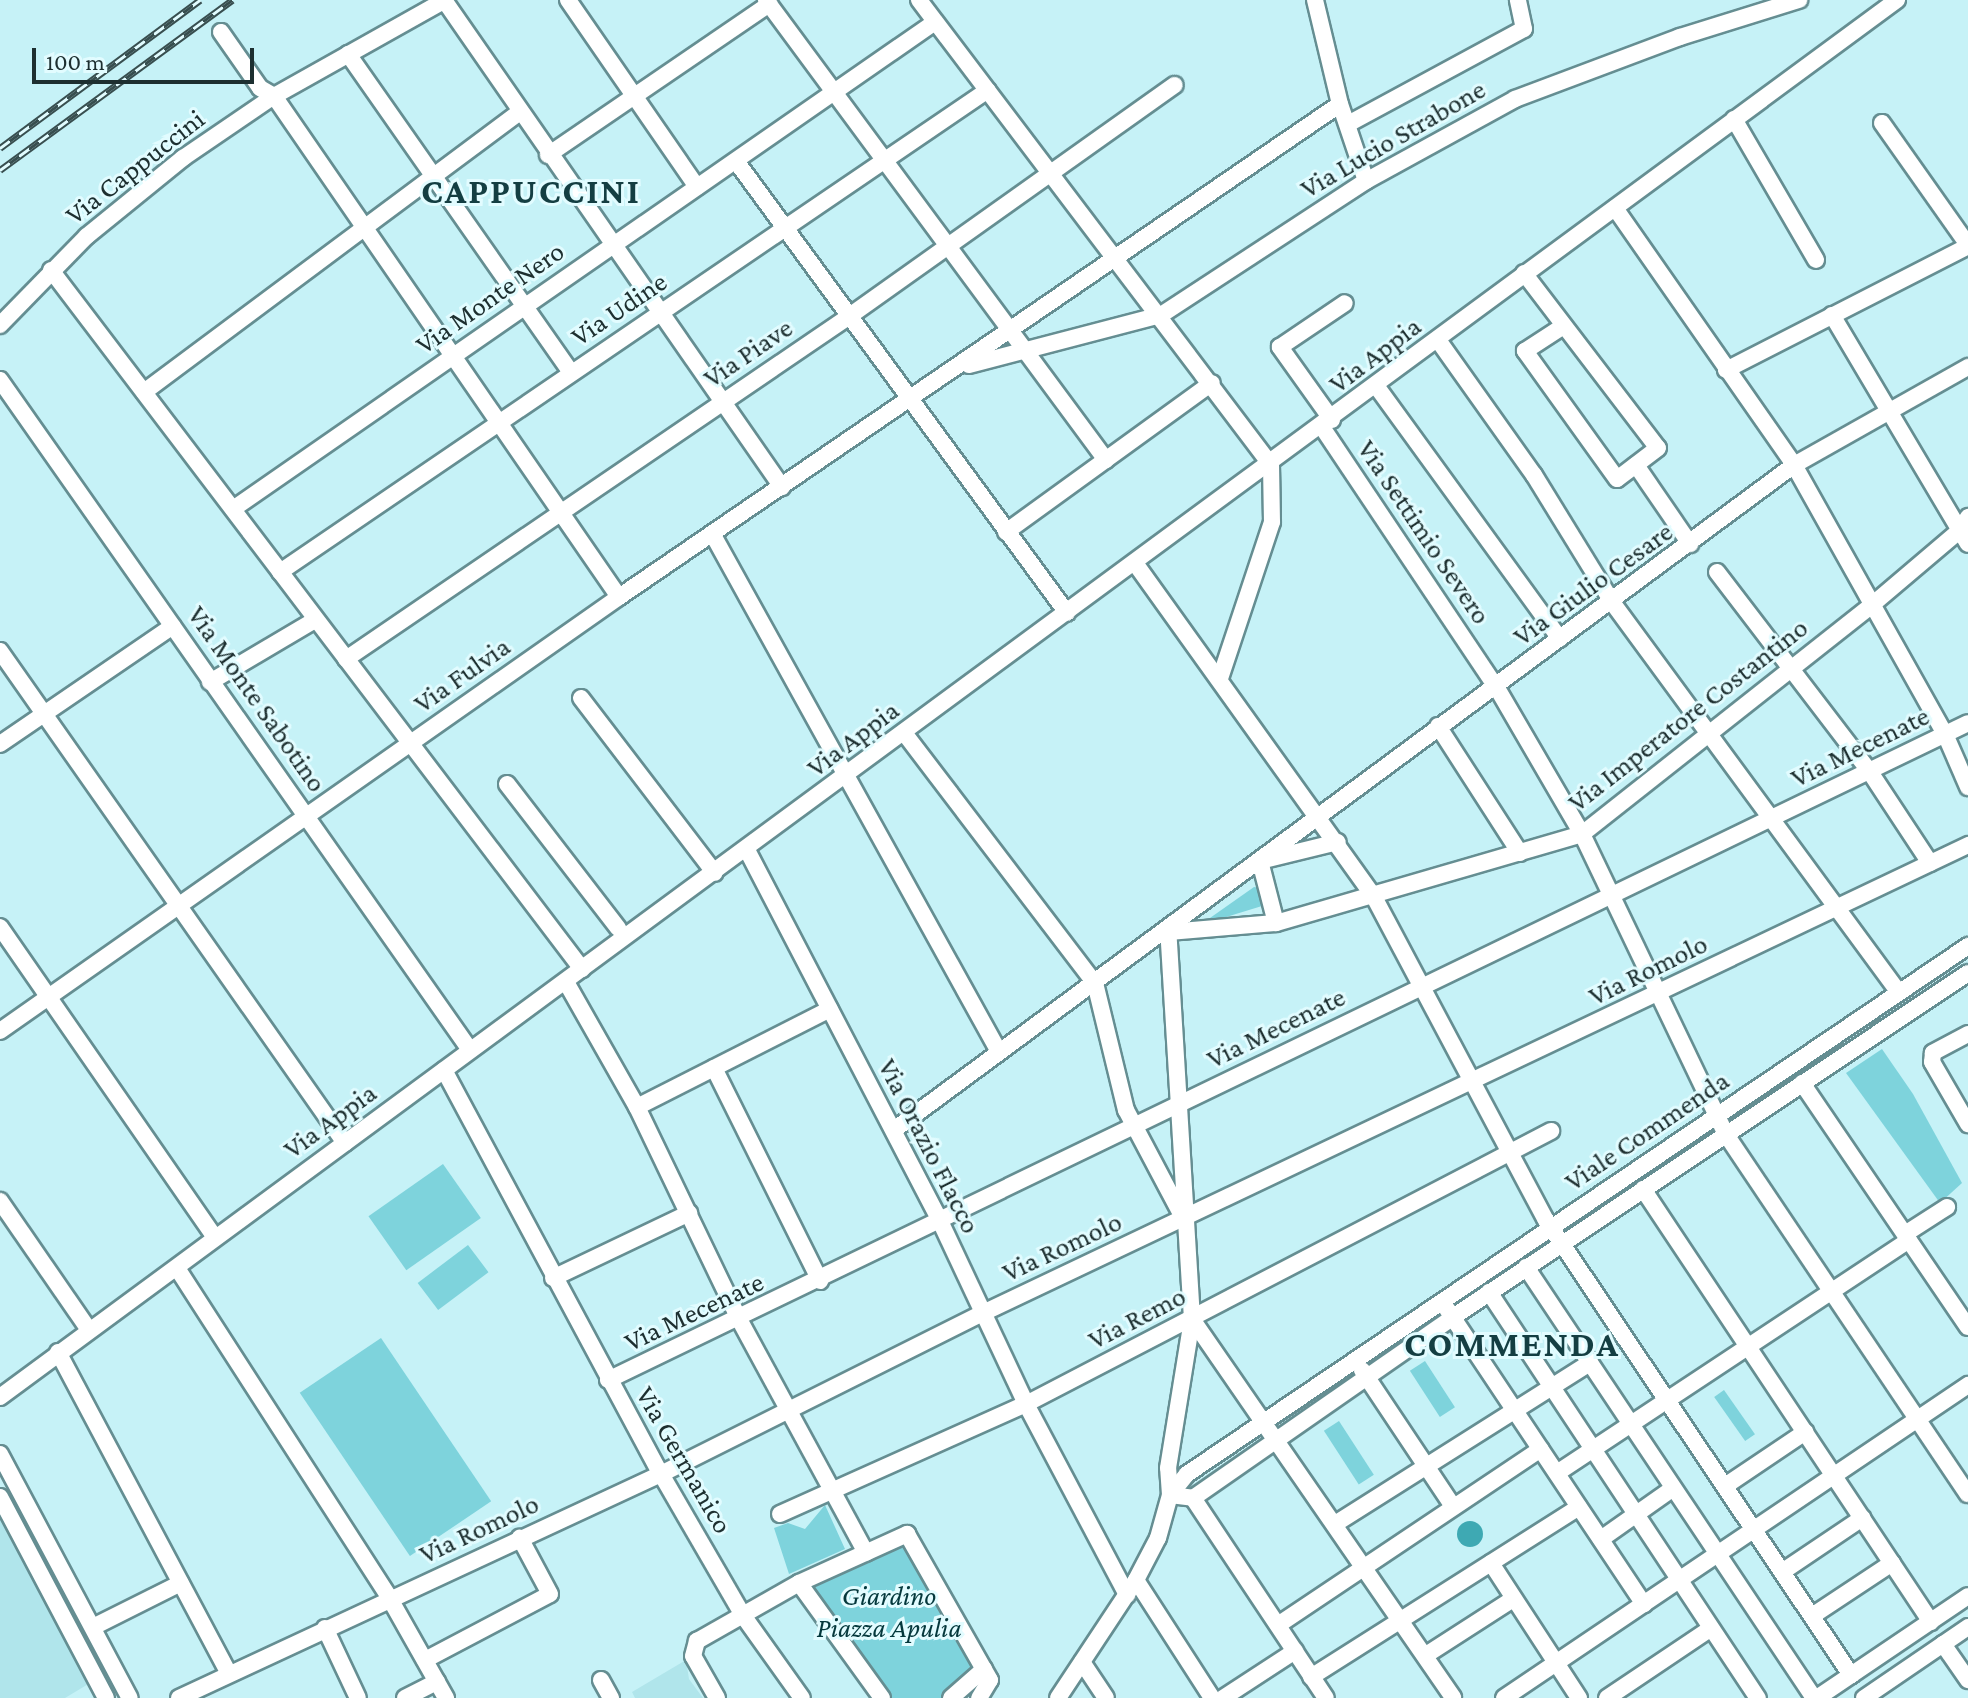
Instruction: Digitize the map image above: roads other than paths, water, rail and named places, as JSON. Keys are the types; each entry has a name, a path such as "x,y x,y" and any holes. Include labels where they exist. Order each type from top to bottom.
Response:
{"street":[{"path":"444,0 548,155 663,312 782,487"},
{"name":"Via Cappuccini","path":"0,325 51,270 183,158 274,96 444,0"},
{"path":"568,0 697,187"},
{"path":"919,0 1161,315 1271,465 1272,522 1220,678"},
{"path":"1315,0 1340,104 1366,181"},
{"path":"1348,124 1524,29 1518,0"},
{"name":"Via Lucio Strabone","path":"1028,350 1161,315 1366,181 1515,99 1680,37 1799,0"},
{"name":"Via Appia","path":"0,1397 1377,387 1524,273 1897,0"},
{"path":"548,155 768,2 1013,329 1106,460"},
{"name":"Via Monte Nero","path":"233,509 935,22"},
{"path":"221,32 260,88 274,96 619,597"},
{"path":"348,54 571,373"},
{"name":"Via Piave","path":"346,659 559,511 851,315 1175,85"},
{"name":"Via Udine","path":"280,572 988,90"},
{"name":"Via Fulvia","path":"0,1031 309,819 409,744 619,597 1340,104"},
{"path":"144,392 520,112"},
{"path":"1734,119 1816,260"},
{"path":"1726,370 1968,246 1882,123"},
{"path":"736,161 1067,613"},
{"path":"1615,208 1794,465 1945,734 1968,787"},
{"path":"51,270 582,969"},
{"path":"1524,273 1562,327 1658,448 1617,479 1525,351 1562,327"},
{"name":"Via Settimio Severo","path":"1345,303 1280,347 1497,688 1582,834 1655,996 1725,1133 1968,1494"},
{"path":"1832,315 1887,411 1965,531"},
{"path":"1438,340 1534,475 1612,602 1899,992"},
{"name":"Via Fulvia","path":"959,367 1028,350"},
{"name":"Via Giulio Cesare","path":"894,1130 998,1050 1168,932 1319,814 1438,726 1497,688 1794,465 1968,367"},
{"name":"Via Monte Sabotino","path":"0,380 470,1050"},
{"path":"1006,532 1212,383"},
{"path":"1377,387 1560,639"},
{"path":"1636,465 1690,544"},
{"name":"Via Imperatore Costantino","path":"1168,932 1276,923 1582,834 1789,666 1965,531"},
{"path":"713,535 998,1050"},
{"path":"1135,563 1319,814 1373,895 1551,1228 1851,1675"},
{"path":"1717,572 1870,772 1930,863"},
{"path":"210,682 315,620"},
{"path":"0,744 173,626"},
{"path":"0,651 345,1143"},
{"path":"581,698 715,873"},
{"name":"Via Mecenate","path":"608,1380 820,1281 1968,723"},
{"path":"1438,726 1520,853"},
{"path":"905,734 1095,983 1134,1127 1183,1219"},
{"path":"507,784 618,928"},
{"name":"Via Giulio Cesare","path":"1260,861 1338,842"},
{"name":"Via Romolo","path":"179,1698 661,1474 983,1313 1968,845"},
{"name":"Via Orazio Flacco","path":"747,850 894,1130 1026,1404 1127,1595"},
{"path":"1260,861 1276,923"},
{"path":"0,927 215,1237"},
{"path":"1058,1698 1136,1580 1158,1538 1170,1495 1168,1468 1192,1319 1183,1219 1168,932"},
{"name":"Viale Commenda","path":"1193,1498 1367,1376 1551,1228 1968,946"},
{"name":"Viale Commenda","path":"1170,1495 1187,1474 1265,1421 1356,1362 1448,1310 1489,1292 1968,973"},
{"path":"566,982 637,1107 739,1319 866,1553"},
{"path":"637,1107 830,1009"},
{"path":"1968,1034 1933,1053 1932,1062 1968,1124"},
{"path":"714,1068 820,1281"},
{"name":"Via Germanico","path":"444,1070 661,1474 742,1614 802,1698"},
{"path":"1802,1083 1968,1327"},
{"name":"Via Remo","path":"780,1514 1026,1404 1551,1131"},
{"path":"1643,1189 1931,1622"},
{"path":"0,1201 89,1330"},
{"path":"1557,1473 1832,1292 1947,1207"},
{"path":"553,1278 689,1213"},
{"path":"1526,1267 1716,1556 1816,1698 1968,1596"},
{"path":"177,1268 390,1599 446,1698"},
{"path":"1489,1292 1758,1698"},
{"path":"1448,1310 1644,1604"},
{"path":"1192,1319 1453,1698"},
{"path":"58,1352 229,1673"},
{"path":"1356,1362 1452,1505"},
{"path":"1335,1524 1590,1363"},
{"path":"1510,1697 1555,1663 1968,1385"},
{"path":"1725,1486 1805,1432"},
{"path":"1278,1625 1356,1575 1363,1564 1541,1449"},
{"path":"0,1454 130,1698"},
{"path":"1601,1539 1672,1489"},
{"path":"1170,1495 1193,1498 1326,1698"},
{"path":"0,1497 103,1697"},
{"path":"1311,1677 1579,1507"},
{"path":"1782,1572 1862,1518"},
{"path":"717,1698 693,1656 697,1641 799,1583 907,1534 990,1680 979,1698"},
{"path":"425,1660 550,1594 520,1538"},
{"path":"1491,1563 1579,1698"},
{"path":"1812,1616 1892,1563"},
{"path":"1136,1580 1212,1698"},
{"path":"93,1627 181,1583"},
{"path":"799,1583 882,1698"},
{"path":"1426,1655 1513,1599"},
{"path":"1864,1698 1968,1627"},
{"path":"325,1628 358,1698"},
{"path":"1607,1698 1711,1628"},
{"path":"1943,1644 1968,1680"},
{"path":"1223,1698 1295,1651"},
{"path":"1082,1662 1106,1698"},
{"path":"951,1698 984,1669"},
{"path":"601,1680 611,1698"},
{"path":"405,1698 437,1682"}],"railway":[{"path":"0,148 200,0"},
{"path":"0,170 232,0"}],"district":[{"name":"CAPPUCCINI","path":"531,192"},
{"name":"COMMENDA","path":"1512,1345"}],"park label":[{"name":"Giardino Piazza Apulia","path":"889,1612"}]}
